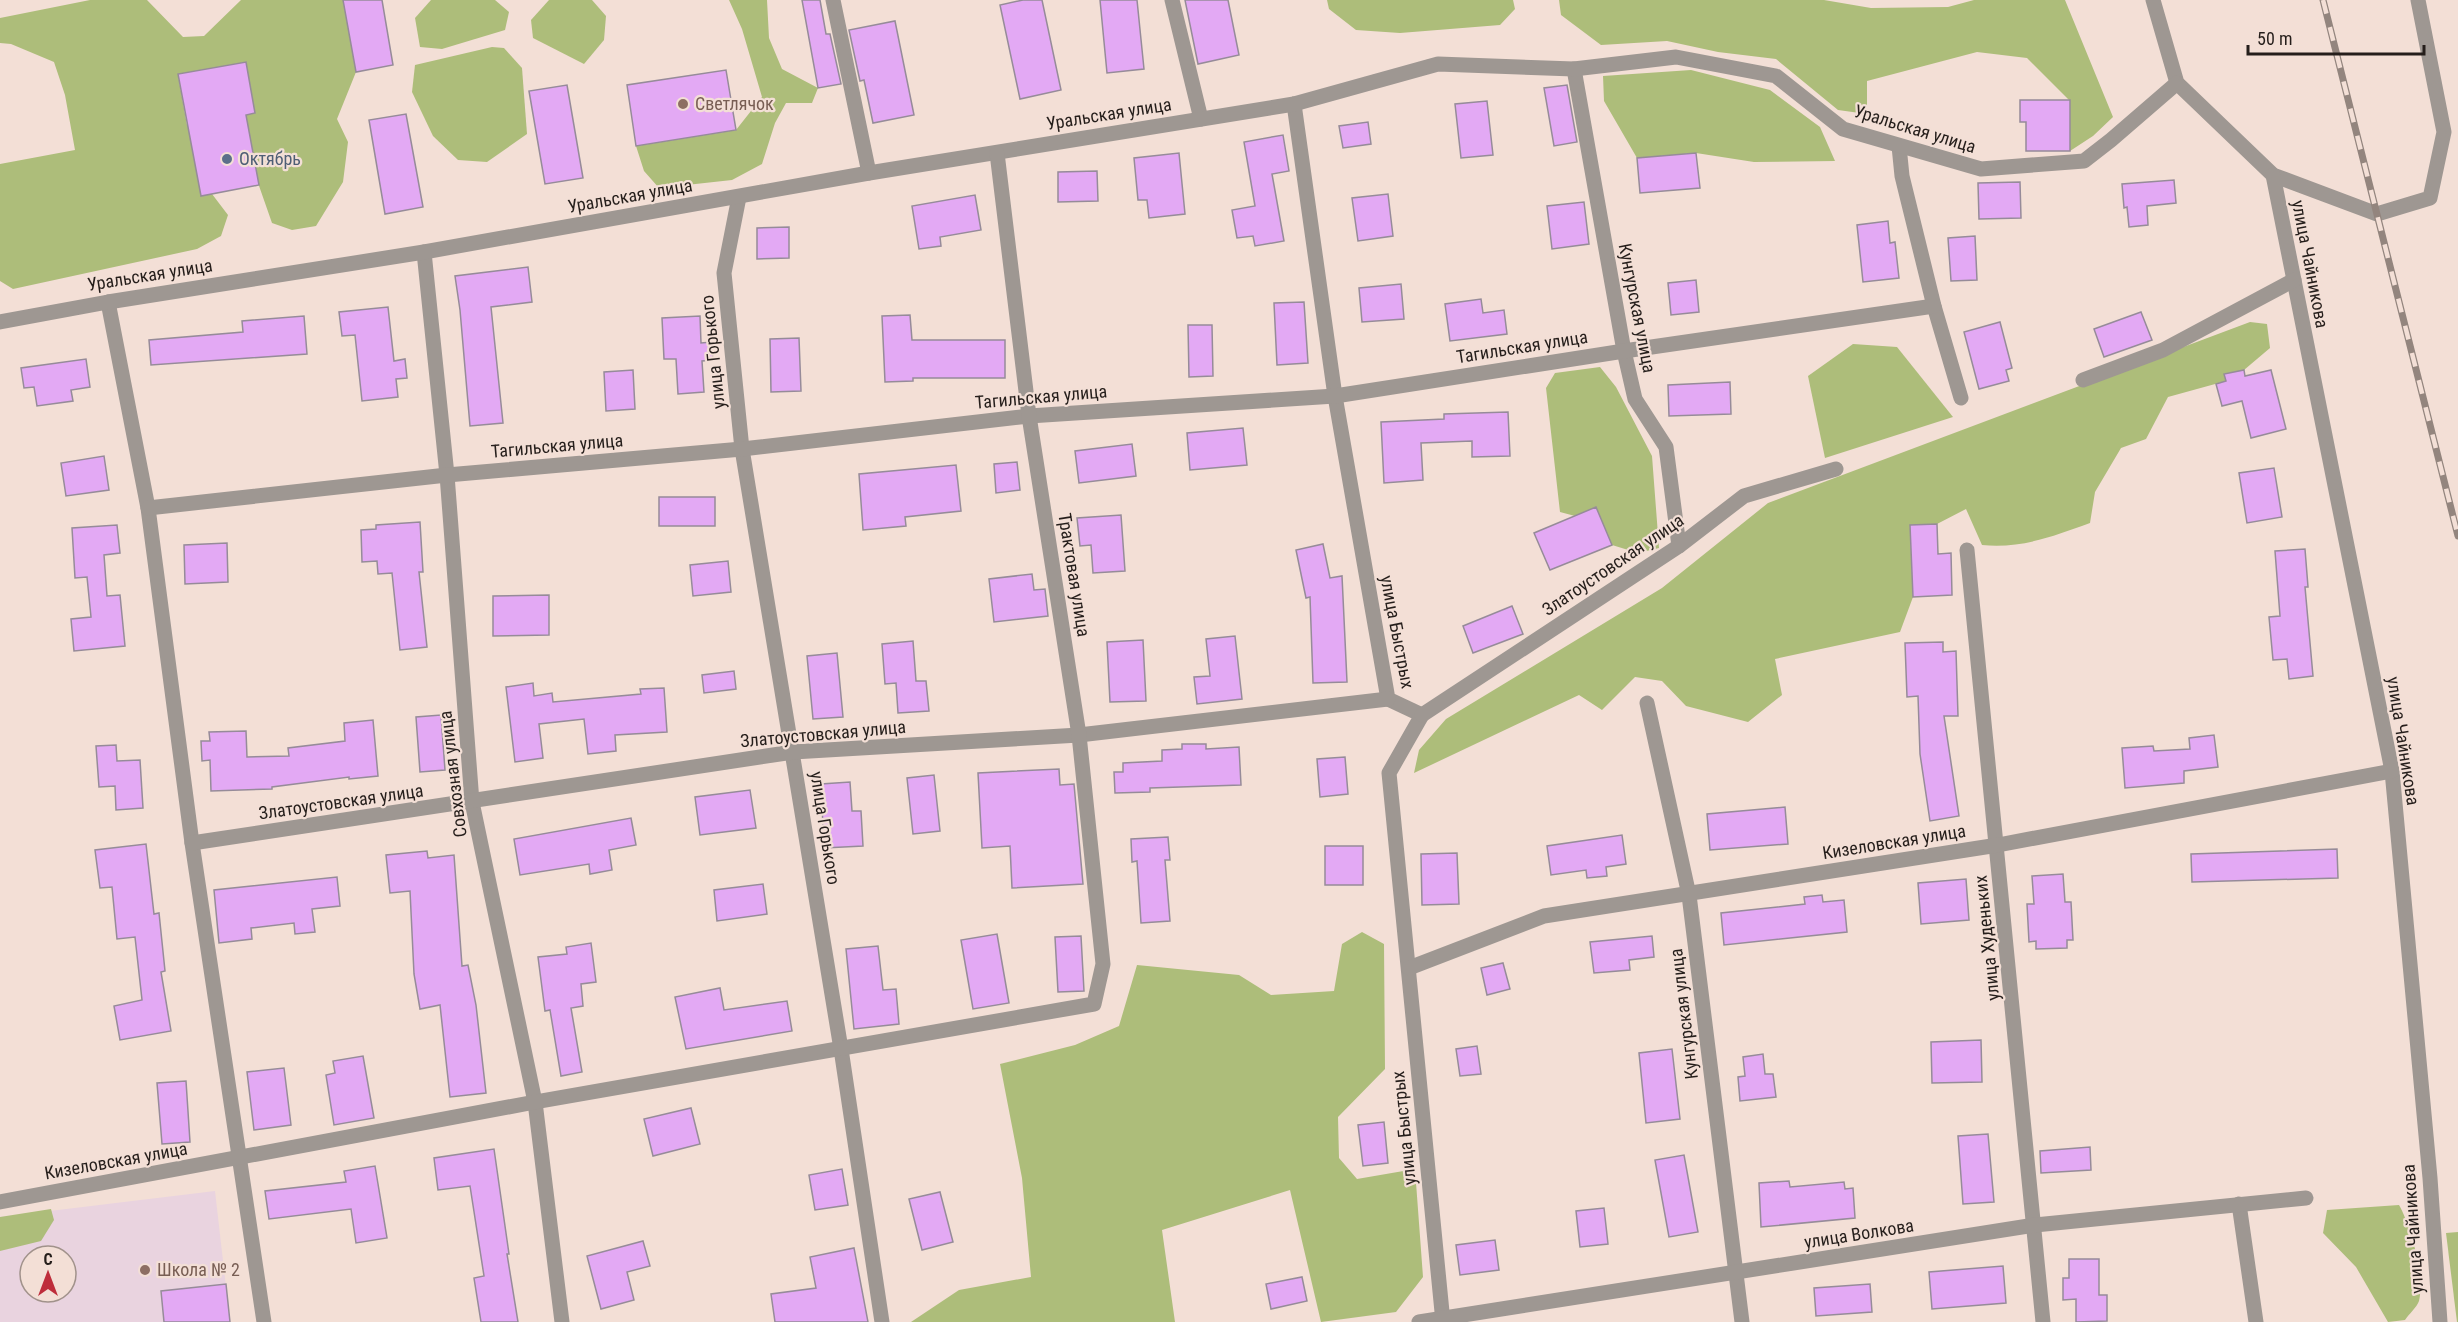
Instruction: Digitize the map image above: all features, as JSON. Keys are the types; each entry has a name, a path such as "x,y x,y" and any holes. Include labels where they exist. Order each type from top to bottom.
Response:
{"street":[{"path":"833,0 869,173"},
{"path":"1172,0 1202,119"},
{"path":"2153,0 2177,83 2273,175 2377,214 2430,198 2445,132 2418,0"},
{"name":"Уральская улица","path":"0,322 108,302 424,252 869,173 1294,104 1438,64 1574,69 1676,57 1776,76 1844,129 1981,169 2084,161 2177,83"},
{"name":"Кунгурская улица","path":"1574,69 1624,351 1635,399 1666,447 1679,546"},
{"name":"улица Быстрых","path":"1294,104 1335,396 1388,699 1422,715 1389,772 1443,1320"},
{"path":"1899,146 1902,176 1934,306 1961,398"},
{"name":"Трактовая улица","path":"997,153 1029,416 1079,735 1102,964 1094,1004"},
{"name":"улица Чайникова","path":"2273,175 2392,771 2430,1178 2440,1322"},
{"name":"улица Горького","path":"739,197 724,273 742,449 841,1049 882,1322"},
{"name":"Совхозная улица","path":"424,252 447,475 472,802 535,1102 562,1322"},
{"path":"2083,380 2163,350 2294,280"},
{"path":"108,302 148,508 192,843 264,1322"},
{"name":"Тагильская улица","path":"148,508 447,475 742,449 1029,416 1335,396 1934,306"},
{"name":"Златоустовская улица","path":"1422,715 1679,546 1744,496 1836,469"},
{"name":"улица Худеньких","path":"1967,550 1998,845 2043,1322"},
{"name":"Златоустовская улица","path":"192,843 793,752 1079,735 1388,699"},
{"name":"Кунгурская улица","path":"1647,703 1689,895 1742,1322"},
{"name":"Кизеловская улица","path":"1408,968 1544,916 1998,845 2392,771"},
{"name":"Кизеловская улица","path":"0,1202 535,1102 1094,1004"},
{"name":"улица Волкова","path":"1419,1322 2035,1225 2306,1198"},
{"path":"2239,1204 2256,1322"}],"shaded area":[{"name":"Школа № 2","path":"215,1191 230,1322 0,1322 0,1217"}],"green space":[{"path":"90,0 147,0 183,37 204,36 241,0 343,0 356,72 337,119 348,142 343,182 316,226 292,230 272,223 235,117 255,113 246,62 178,75 187,125 208,122 201,196 212,194 228,215 221,236 197,249 13,289 0,281 0,164 75,150 65,95 54,62 11,44 0,43 0,18"},
{"path":"431,0 495,0 509,12 505,30 442,49 420,47 415,18"},
{"path":"549,0 592,0 606,16 604,40 584,64 533,38 531,20"},
{"path":"729,0 767,0 769,38 782,69 818,88 812,103 786,103 775,123 762,164 732,180 659,188 644,171 636,146 736,130 762,97 742,29"},
{"path":"1327,0 1513,0 1515,9 1500,25 1400,33 1356,30 1329,9"},
{"path":"1559,0 1824,0 1871,8 1948,7 1974,0 2065,0 2113,117 2093,136 2070,151 2069,100 2027,58 1977,52 1867,81 1867,114 1838,110 1776,59 1718,52 1667,41 1601,45 1561,15"},
{"path":"492,47 504,48 522,68 527,134 487,162 458,160 433,136 412,92 415,65"},
{"path":"1691,70 1770,90 1820,127 1835,161 1754,162 1696,153 1637,158 1604,101 1603,76"},
{"path":"2250,322 2267,324 2270,348 2244,370 2224,374 2226,381 2168,397 2146,439 2121,448 2095,492 2090,523 2037,540 1996,546 1982,545 1966,509 1937,524 1910,525 1913,597 1900,632 1775,659 1782,695 1748,722 1686,706 1662,681 1635,677 1602,710 1579,695 1414,773 1419,750 1446,719 1662,588 1768,503"},
{"path":"1853,344 1897,347 1953,417 1825,458 1808,376"},
{"path":"1600,367 1616,387 1652,456 1659,548 1638,553 1612,545 1596,508 1575,516 1560,512 1546,388 1555,373"},
{"path":"1362,932 1384,944 1385,1069 1338,1117 1339,1158 1357,1179 1415,1169 1423,1277 1396,1312 1321,1322 1290,1190 1162,1230 1175,1322 911,1322 959,1290 1031,1277 1022,1178 1000,1064 1075,1045 1119,1026 1137,965 1239,975 1271,995 1334,991 1342,944"},
{"path":"2399,1205 2416,1252 2420,1291 2418,1303 2405,1320 2388,1322 2356,1267 2323,1233 2327,1210"},
{"path":"51,1209 54,1220 41,1241 18,1244 18,1247 0,1251 0,1217"},
{"path":"2458,1232 2458,1322 2457,1322 2446,1233"}],"building":[{"path":"343,0 382,0 393,65 356,72"},
{"path":"802,0 820,0 826,34 830,34 841,84 818,88"},
{"path":"1023,0 1042,0 1061,90 1020,99 1000,5"},
{"path":"1100,0 1137,0 1144,69 1107,73"},
{"path":"1185,0 1228,0 1239,55 1198,64"},
{"path":"895,21 914,115 873,123 864,80 860,81 849,30"},
{"path":"246,62 255,113 246,115 259,185 201,196 178,74"},
{"path":"726,70 736,130 636,146 627,85"},
{"path":"567,85 583,178 545,184 529,91"},
{"path":"1567,85 1577,142 1554,146 1544,88"},
{"path":"2020,100 2070,100 2070,151 2026,151 2026,122 2020,122"},
{"path":"1487,101 1493,155 1461,158 1455,104"},
{"path":"406,114 423,207 385,214 369,120"},
{"path":"1368,122 1371,144 1343,148 1339,126"},
{"path":"1283,135 1289,171 1272,174 1284,241 1255,246 1253,236 1237,238 1232,210 1255,206 1244,142"},
{"path":"1179,153 1185,214 1149,218 1147,200 1138,200 1134,158"},
{"path":"1696,153 1700,188 1640,193 1637,158"},
{"path":"1097,171 1098,201 1058,202 1058,172"},
{"path":"2174,180 2176,203 2147,206 2148,225 2129,227 2127,207 2124,208 2122,184"},
{"path":"2020,182 2021,218 1979,219 1978,183"},
{"path":"1388,194 1393,236 1358,241 1352,198"},
{"path":"975,195 981,230 940,237 941,246 919,249 912,206"},
{"path":"1584,202 1589,244 1552,249 1547,206"},
{"path":"1888,221 1890,243 1895,242 1899,278 1863,282 1857,225"},
{"path":"789,227 789,258 757,259 757,228"},
{"path":"1975,236 1977,280 1951,281 1948,238"},
{"path":"528,267 532,302 491,307 503,423 470,426 455,276"},
{"path":"1696,280 1699,312 1671,315 1668,283"},
{"path":"1401,284 1404,319 1362,322 1359,288"},
{"path":"1481,299 1483,313 1504,310 1507,334 1450,341 1445,304"},
{"path":"1304,302 1308,363 1277,365 1274,303"},
{"path":"388,307 394,361 405,359 407,378 396,379 398,397 362,401 355,335 342,336 339,312"},
{"path":"2141,312 2152,340 2104,357 2094,329"},
{"path":"910,315 912,340 1005,340 1005,378 913,378 913,381 885,382 882,316"},
{"path":"304,316 307,354 151,365 149,340 243,332 242,321"},
{"path":"700,316 701,343 712,342 713,360 702,361 704,392 678,394 676,359 664,359 662,318"},
{"path":"2000,322 2012,368 2006,370 2009,381 1979,389 1964,332"},
{"path":"1188,325 1212,325 1213,376 1189,377"},
{"path":"799,338 801,391 771,392 770,339"},
{"path":"86,359 90,387 71,390 73,401 37,406 34,387 24,388 21,368"},
{"path":"633,370 635,409 606,411 604,372"},
{"path":"2244,370 2245,376 2271,370 2286,429 2251,438 2242,401 2222,406 2216,384 2226,381 2224,374"},
{"path":"1730,382 1731,414 1669,416 1668,385"},
{"path":"1508,412 1510,456 1472,457 1472,441 1421,443 1423,480 1384,483 1381,422 1444,419 1444,414"},
{"path":"1243,428 1247,465 1190,470 1187,433"},
{"path":"1132,444 1136,476 1079,483 1075,451"},
{"path":"104,456 109,490 66,496 61,463"},
{"path":"1017,462 1020,490 996,493 994,464"},
{"path":"956,465 961,511 905,517 906,526 863,530 859,474"},
{"path":"2274,468 2282,517 2247,523 2239,473"},
{"path":"659,497 715,497 715,526 659,526"},
{"path":"1596,507 1612,545 1550,570 1534,533"},
{"path":"1121,515 1125,571 1093,573 1091,545 1080,546 1077,518"},
{"path":"420,522 423,572 419,572 427,647 400,650 392,573 378,574 377,561 362,562 361,530 376,529 376,525"},
{"path":"1937,524 1938,554 1951,553 1952,595 1913,597 1910,525"},
{"path":"117,525 120,553 104,555 107,596 120,595 125,646 74,651 71,619 91,617 87,577 75,578 72,528"},
{"path":"227,543 228,582 185,584 184,545"},
{"path":"1323,544 1330,578 1342,576 1347,682 1313,683 1310,597 1306,598 1296,550"},
{"path":"2305,549 2308,587 2305,587 2313,676 2289,679 2287,659 2273,660 2269,617 2280,616 2275,551"},
{"path":"728,561 731,592 693,596 690,565"},
{"path":"1032,574 1034,590 1045,589 1048,616 994,622 989,579"},
{"path":"549,595 549,635 493,636 493,596"},
{"path":"1512,606 1523,634 1473,653 1463,626"},
{"path":"1235,636 1242,699 1197,704 1194,677 1210,676 1206,639"},
{"path":"1143,640 1146,701 1110,702 1107,642"},
{"path":"913,641 916,681 926,681 929,711 898,713 896,683 885,684 882,644"},
{"path":"1943,642 1943,652 1956,651 1958,716 1944,716 1959,816 1930,821 1920,754 1918,696 1907,697 1905,643"},
{"path":"837,653 843,717 813,719 807,656"},
{"path":"734,671 736,689 704,693 702,675"},
{"path":"533,683 534,696 552,693 553,702 641,694 640,689 664,688 667,732 615,735 616,751 588,754 584,719 539,724 543,758 515,762 506,687"},
{"path":"441,715 445,770 420,772 416,717"},
{"path":"373,720 378,776 349,779 349,777 272,787 272,789 211,791 210,760 202,761 201,741 210,741 209,732 246,731 247,757 289,756 288,748 345,741 344,723"},
{"path":"2214,735 2218,767 2184,771 2184,783 2125,788 2122,748 2153,746 2154,751 2190,749 2189,738"},
{"path":"1182,744 1206,744 1206,749 1239,747 1241,785 1150,788 1150,792 1115,793 1114,772 1123,772 1123,763 1162,761 1162,750 1182,749"},
{"path":"116,745 117,761 140,760 143,808 116,810 115,786 99,787 96,746"},
{"path":"1345,757 1348,794 1320,797 1317,759"},
{"path":"1059,769 1060,785 1074,784 1083,884 1012,888 1010,846 982,848 978,773"},
{"path":"934,775 940,831 913,834 907,778"},
{"path":"850,782 852,811 861,811 863,846 824,848 821,784"},
{"path":"750,790 756,828 700,835 695,797"},
{"path":"1785,807 1788,844 1710,850 1707,814"},
{"path":"631,818 636,845 609,850 612,870 590,874 589,864 520,875 514,839"},
{"path":"1622,835 1626,864 1606,867 1607,876 1587,878 1586,870 1551,875 1547,846"},
{"path":"1168,837 1170,860 1165,860 1170,921 1141,923 1137,861 1132,862 1131,839"},
{"path":"146,844 154,914 159,913 165,971 161,972 171,1031 120,1040 114,1006 142,1000 135,937 117,939 112,887 100,888 95,850"},
{"path":"1325,846 1363,846 1363,885 1325,885"},
{"path":"2337,849 2338,878 2192,882 2191,854"},
{"path":"427,851 428,858 454,855 462,966 468,965 476,1005 486,1093 450,1097 440,1005 420,1009 414,974 410,891 390,893 386,855"},
{"path":"1457,853 1459,904 1422,905 1421,854"},
{"path":"2063,874 2065,902 2071,902 2073,940 2067,940 2067,948 2036,949 2036,941 2029,942 2027,904 2034,904 2032,876"},
{"path":"337,877 340,906 312,909 315,932 295,934 294,923 251,928 252,939 219,943 214,890"},
{"path":"1966,879 1969,920 1921,924 1918,883"},
{"path":"763,884 767,914 717,921 714,890"},
{"path":"1822,895 1823,902 1844,900 1847,932 1724,945 1721,913 1805,904 1804,897"},
{"path":"997,934 1009,1003 973,1009 961,940"},
{"path":"1081,936 1084,991 1058,992 1055,937"},
{"path":"1652,936 1654,957 1629,960 1630,970 1594,973 1590,942"},
{"path":"591,943 596,982 581,984 583,1006 571,1008 582,1072 561,1076 550,1010 545,1011 538,957 567,954 566,947"},
{"path":"878,946 883,990 896,989 899,1024 854,1029 846,949"},
{"path":"1503,963 1510,989 1487,995 1481,968"},
{"path":"720,988 724,1010 787,1001 792,1031 686,1049 675,997"},
{"path":"1981,1040 1982,1082 1932,1083 1931,1042"},
{"path":"1477,1046 1481,1074 1460,1076 1456,1049"},
{"path":"1672,1049 1680,1119 1646,1123 1639,1053"},
{"path":"1763,1054 1765,1074 1773,1074 1776,1097 1740,1101 1738,1077 1745,1076 1743,1057"},
{"path":"363,1056 374,1118 334,1125 326,1075 335,1073 333,1061"},
{"path":"284,1068 291,1125 254,1130 247,1072"},
{"path":"186,1081 190,1142 162,1144 157,1083"},
{"path":"691,1108 700,1144 653,1156 644,1119"},
{"path":"1384,1122 1388,1163 1363,1166 1358,1125"},
{"path":"1988,1134 1994,1202 1963,1204 1958,1136"},
{"path":"2090,1147 2091,1170 2041,1173 2040,1151"},
{"path":"494,1149 518,1322 481,1322 474,1278 484,1276 470,1186 438,1190 434,1158"},
{"path":"1684,1155 1698,1232 1669,1237 1655,1160"},
{"path":"375,1166 387,1238 356,1243 351,1209 269,1219 265,1191 346,1182 344,1171"},
{"path":"842,1169 848,1205 815,1210 809,1175"},
{"path":"1789,1181 1790,1187 1844,1182 1845,1189 1853,1188 1855,1218 1761,1227 1759,1183"},
{"path":"940,1192 953,1242 922,1250 909,1199"},
{"path":"1604,1208 1608,1244 1580,1247 1576,1211"},
{"path":"1495,1240 1499,1270 1460,1275 1456,1245"},
{"path":"643,1241 650,1266 627,1272 634,1300 601,1309 587,1256"},
{"path":"854,1248 868,1322 775,1322 771,1294 816,1288 810,1257"},
{"path":"2069,1259 2099,1259 2099,1295 2107,1295 2107,1321 2076,1322 2076,1299 2063,1300 2063,1278 2069,1278"},
{"path":"2003,1266 2006,1303 1932,1309 1929,1272"},
{"path":"1302,1277 1307,1301 1271,1309 1266,1284"},
{"path":"226,1284 230,1322 164,1322 161,1291"},
{"path":"1870,1284 1872,1312 1816,1316 1814,1288"}],"railway":[{"path":"2323,0 2458,536"}],"place":[{"name":"Светлячок","path":"683,104"},
{"name":"Октябрь","path":"227,159"},
{"name":"Школа № 2","path":"145,1270"}]}
